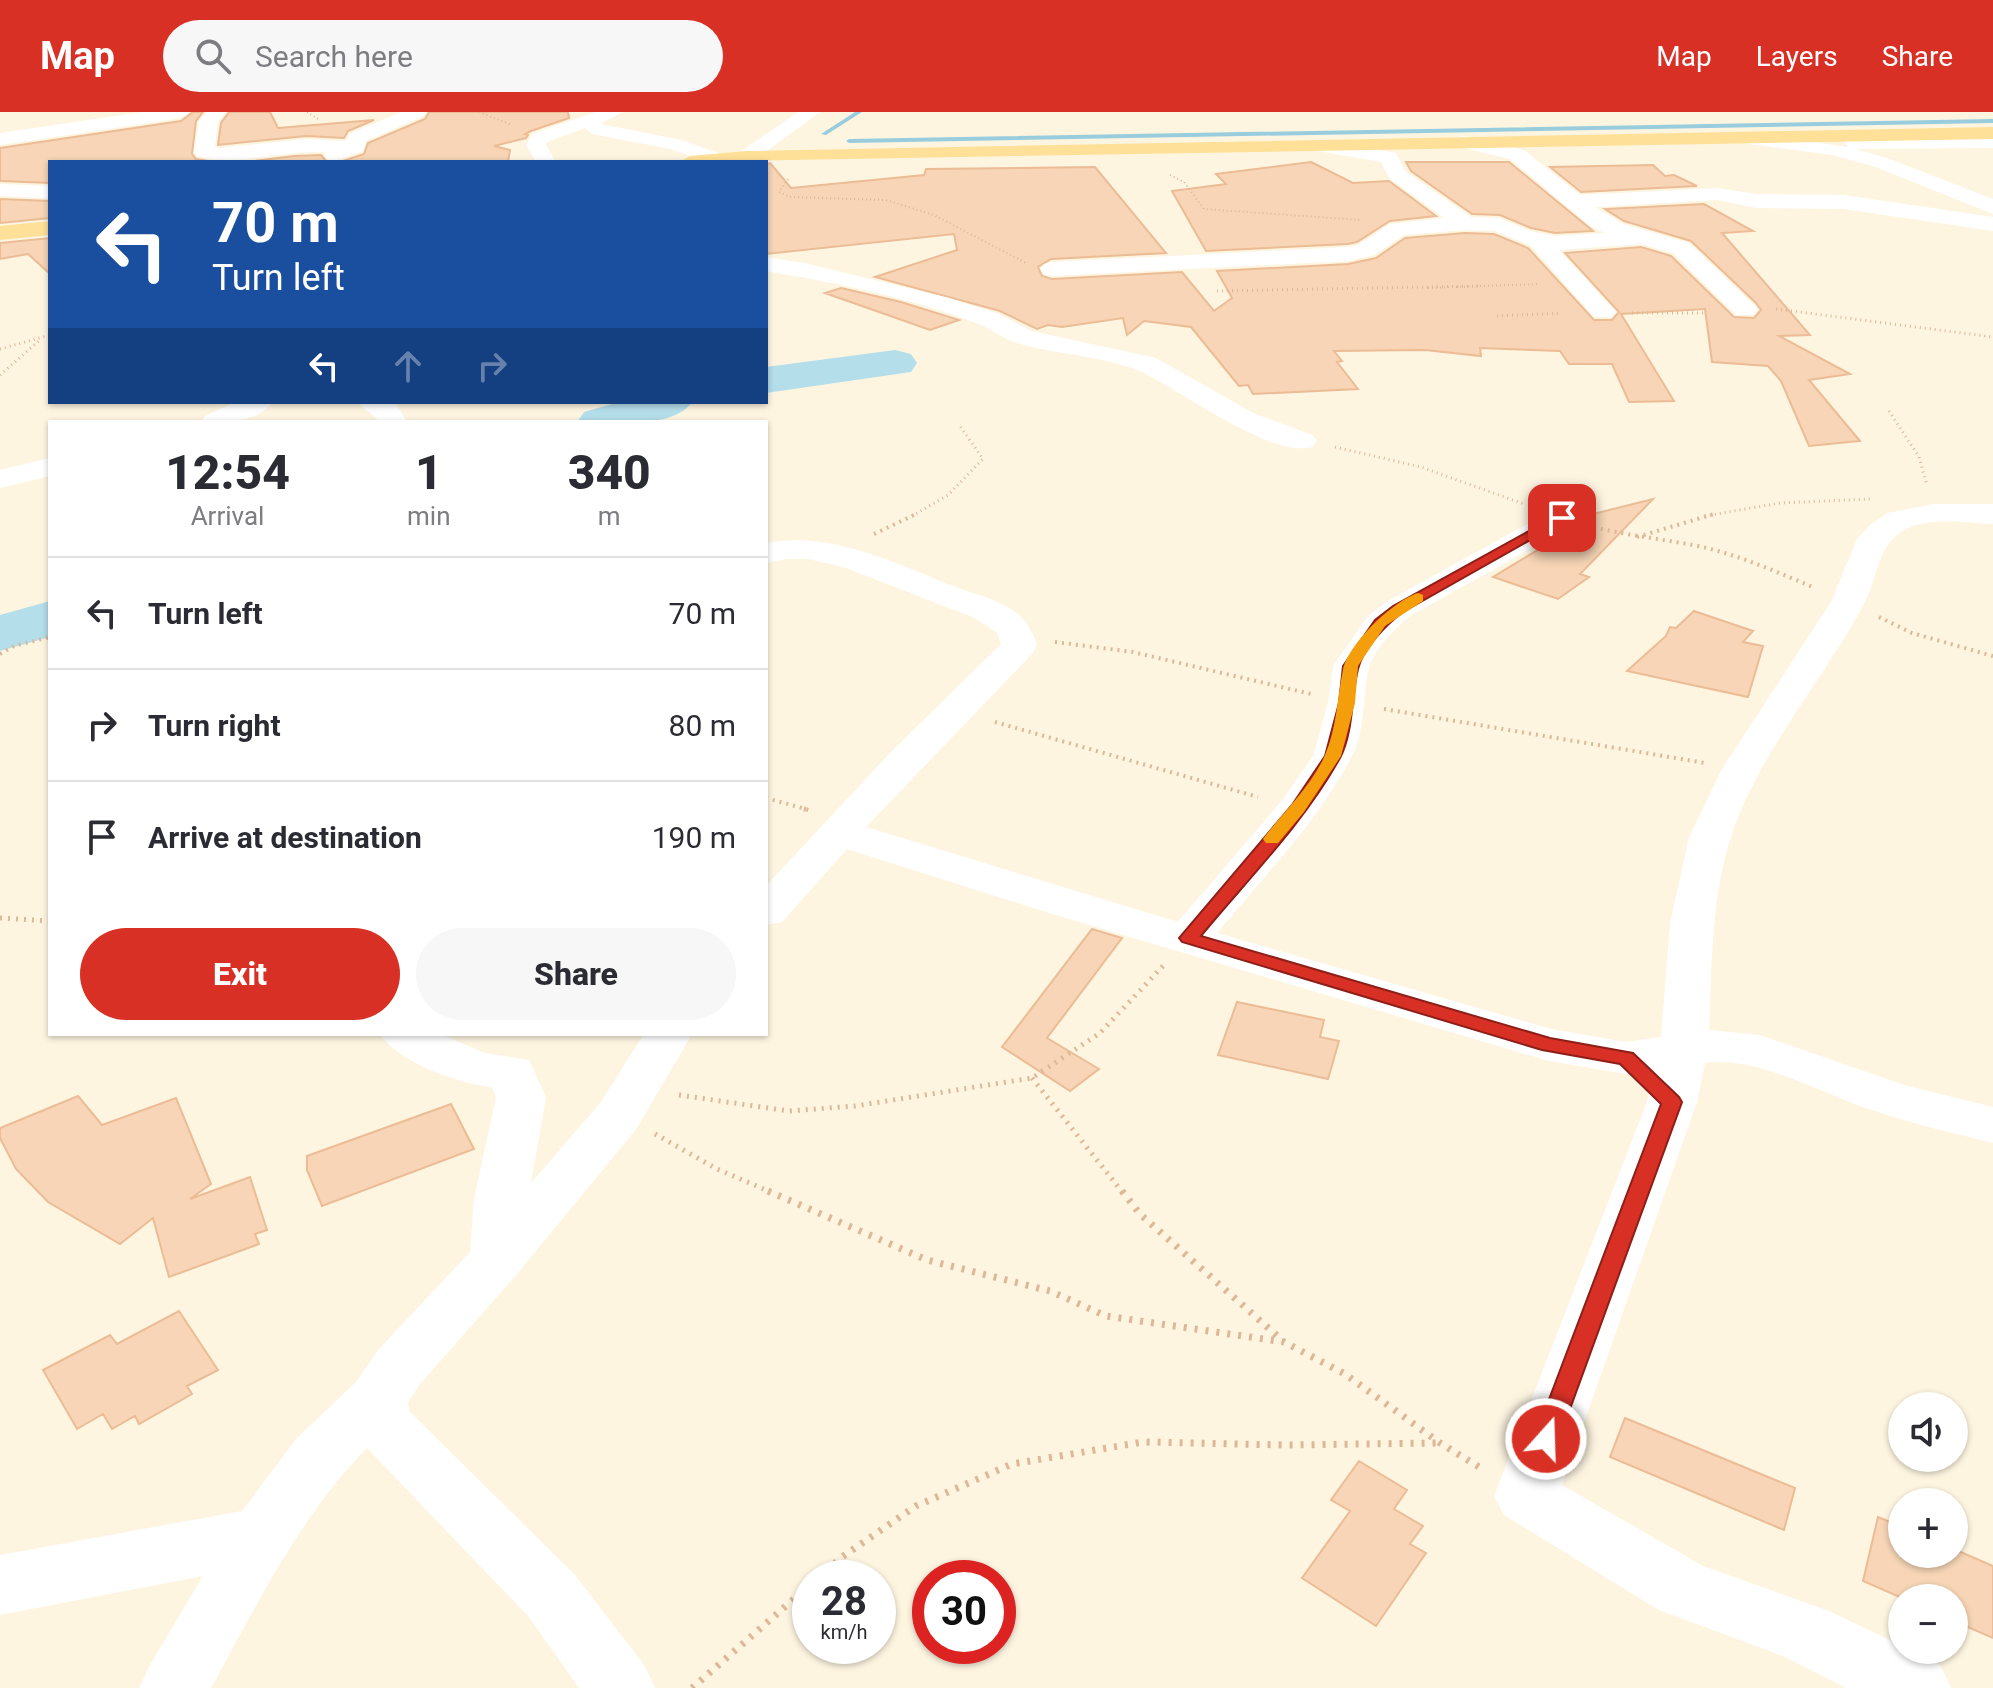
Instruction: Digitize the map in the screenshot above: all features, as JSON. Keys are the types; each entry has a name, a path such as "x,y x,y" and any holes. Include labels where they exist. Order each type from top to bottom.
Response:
{"main road":[{"path":"720,160 746,157 1993,133"},
{"path":"0,233 48,228"}],"street":[{"path":"0,139 181,112"},
{"path":"356,147 356,138 417,112"},
{"path":"545,160 536,145 539,138 590,123 614,112"},
{"path":"746,157 811,112"},
{"path":"152,117 213,116 204,152 211,154 306,145 356,147"},
{"path":"590,123 599,130 675,144 720,160"},
{"path":"1750,139 1801,144 1993,142"},
{"path":"1463,142 1517,154 1598,221 1681,248 1745,310"},
{"path":"1801,144 1880,162 1993,207"},
{"path":"1319,146 1389,157 1396,174 1465,223"},
{"path":"322,160 356,147"},
{"path":"0,190 48,192"},
{"path":"1575,202 1718,194 1756,201 1844,202 1993,224"},
{"path":"1052,269 1348,254 1366,250 1398,229 1465,223 1499,225 1539,241 1555,243 1640,237"},
{"path":"1539,241 1603,312"},
{"path":"1562,264 1594,263"},
{"path":"1642,263 1704,267"},
{"path":"768,264 940,303 990,319 1023,337 1146,364 1243,419 1302,441"},
{"path":"219,420 254,404"},
{"path":"376,404 385,408 392,420"},
{"path":"0,447 42,469"},
{"path":"0,479 42,469"},
{"path":"1916,1688 1805,1633 1682,1589 1526,1496 1672,1102 1684,1049 1692,924 1710,837 1742,769 1848,602 1869,546 1881,532 1899,520 1933,506 1993,514"},
{"path":"1189,938 1298,808 1333,756 1347,703 1351,666 1380,623 1398,609 1562,518"},
{"path":"768,553 796,549 824,553 877,569 998,615 1016,630 1019,646 838,832 768,910"},
{"path":"838,832 1062,903 1549,1045 1626,1058 1718,1045 1760,1051 1892,1099 1993,1125"},
{"path":"406,1036 478,1069 512,1072 521,1097 501,1199 497,1259"},
{"path":"174,1688 261,1536 319,1456 378,1398 399,1367 497,1259 627,1101 667,1036"},
{"path":"1626,1058 1672,1102"},
{"path":"378,1398 379,1421 552,1596 620,1688"},
{"path":"0,1585 261,1536"}],"path":[{"path":"479,112 512,125"},
{"path":"1101,151 1162,170 1184,182 1204,209 1337,216 1398,229"},
{"path":"0,349 48,336"},
{"path":"0,375 41,339"},
{"path":"1635,538 1687,518 1765,504 1933,506 1919,457 1889,411"},
{"path":"824,553 868,537 943,500 969,480 983,459 960,426"},
{"path":"1848,602 1912,633 1993,656"},
{"path":"0,654 14,646 48,638"},
{"path":"956,710 1298,808"},
{"path":"0,918 48,921"},
{"path":"627,1101 789,1111 855,1106 1032,1078 1100,1033 1189,938"},
{"path":"1032,1078 1140,1214 1284,1342 1345,1374 1440,1443 1526,1496"},
{"path":"627,1101 717,1169 927,1260 1050,1291 1106,1316 1284,1342"},
{"path":"839,1560 916,1506 1012,1464 1143,1442 1286,1445 1440,1443"},
{"path":"692,1688 792,1601"}],"building":[{"path":"193,112 203,112 196,121 192,154 202,160 48,160 48,183 0,181 0,148 181,121"},
{"path":"229,112 270,112 278,128 374,120 348,131 344,138 306,136 218,145 221,123"},
{"path":"429,112 568,112 569,118 531,131 525,134 528,135 526,138 494,146 510,150 508,160 346,160 364,154 368,143 425,119"},
{"path":"321,155 325,160 261,160"},
{"path":"1311,162 1353,183 1389,181 1436,216 1390,221 1357,242 1348,244 1206,251 1172,191 1226,184 1216,174"},
{"path":"1406,162 1509,162 1593,231 1555,233 1531,228 1500,215 1472,214 1411,171"},
{"path":"768,164 791,188 924,175 926,169 1095,167 1166,253 1051,259 1038,267 1042,276 1052,279 1182,272 1214,311 1232,298 1217,271 1348,264 1376,258 1405,238 1465,233 1494,234 1528,248 1594,320 1612,320 1619,312 1565,253 1641,247 1671,256 1734,317 1754,318 1761,310 1756,303 1691,241 1624,221 1605,209 1704,204 1753,231 1722,233 1810,335 1779,336 1850,374 1809,380 1860,441 1809,446 1781,381 1768,366 1712,362 1705,309 1621,314 1674,401 1629,402 1612,364 1569,364 1560,351 1480,348 1481,356 1425,350 1334,351 1342,361 1337,362 1358,389 1253,394 1248,385 1239,386 1191,327 1144,321 1127,335 1123,318 1062,327 1048,325 1037,329 1000,311 875,277 957,250 954,234 768,254"},
{"path":"1653,165 1665,176 1674,175 1697,186 1581,192 1550,167"},
{"path":"0,199 48,201 48,218 0,223"},
{"path":"48,238 48,272 28,254 0,259 0,243"},
{"path":"841,288 959,320 930,330 825,293"},
{"path":"1653,499 1580,574 1589,577 1558,599 1493,577 1574,528 1581,517"},
{"path":"1694,611 1753,631 1743,642 1763,646 1748,697 1627,671 1666,636 1670,627 1676,628"},
{"path":"1092,929 1122,938 1047,1038 1099,1069 1070,1091 1002,1047"},
{"path":"1237,1002 1324,1020 1320,1037 1339,1041 1328,1079 1218,1055"},
{"path":"78,1096 102,1125 176,1098 211,1184 190,1199 250,1177 267,1230 255,1234 259,1244 169,1277 153,1218 120,1244 48,1202 16,1169 0,1138 0,1128"},
{"path":"451,1104 474,1149 322,1206 307,1170 307,1156"},
{"path":"179,1311 218,1370 187,1386 192,1394 139,1424 135,1416 112,1429 103,1414 77,1429 43,1370 110,1335 117,1344"},
{"path":"1625,1418 1795,1488 1784,1530 1610,1457"},
{"path":"1359,1461 1407,1490 1394,1509 1423,1526 1410,1544 1426,1553 1376,1626 1302,1578 1350,1511 1331,1500"},
{"path":"1878,1517 1888,1521 1888,1568 1968,1568 1968,1555 1993,1566 1993,1638 1968,1627 1968,1584 1888,1584 1888,1592 1863,1581"}],"waterway":[{"path":"824,134 859,112"},
{"path":"849,141 1993,121"},
{"path":"768,380 895,363"},
{"path":"608,420 662,404"},
{"path":"0,634 48,619"}],"slow traffic":[{"path":"1272,839 1298,808 1333,756 1347,703 1351,666 1380,623 1418,598"}],"route":[{"path":"1546,1439 1672,1102 1626,1058 1549,1045 1189,938 1298,808 1333,756 1347,703 1351,666 1380,623 1398,609 1562,518"}]}
